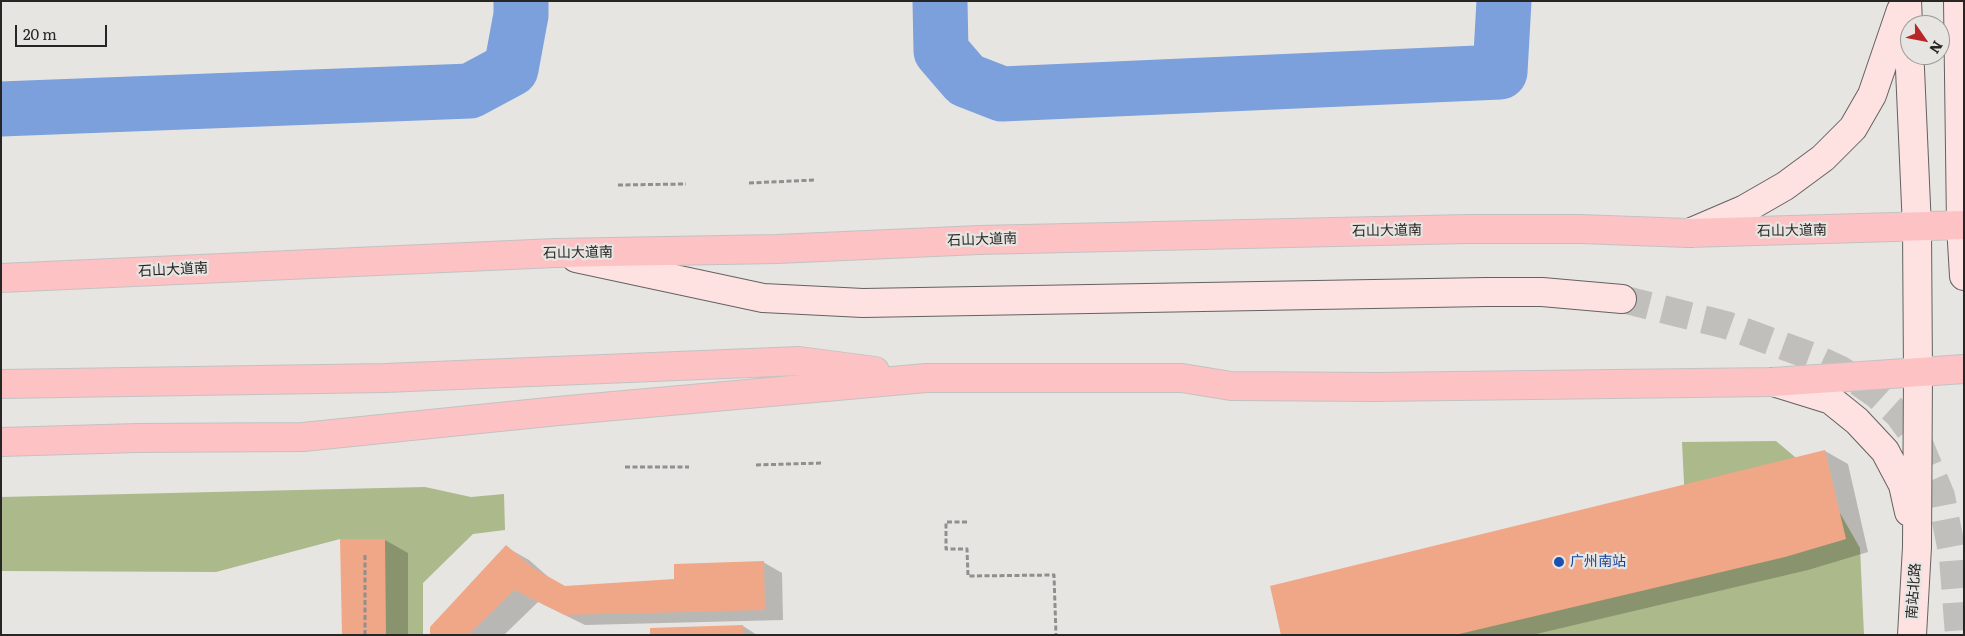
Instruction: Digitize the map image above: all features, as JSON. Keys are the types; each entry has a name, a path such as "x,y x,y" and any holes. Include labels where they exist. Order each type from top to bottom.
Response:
{"main road":[{"path":"1905,1 1917,228 1917,547"},
{"path":"1688,233 1745,209 1784,186 1823,158 1853,128 1872,95 1905,1"},
{"path":"1960,14 1964,276"},
{"name":"石山大道南","path":"1,278 555,254 777,249 979,240 1468,229 1580,229 1688,233 1917,228 1962,225"},
{"path":"555,254 763,298 863,304 1486,292 1542,292 1622,299"},
{"path":"1,384 384,378 799,361 926,378"},
{"path":"1,442 137,438 303,437 558,411 926,378 1182,378 1231,386 1365,387 1773,382 1964,369"},
{"path":"1773,382 1831,400 1857,421 1886,451 1903,485 1917,547"},
{"name":"南站北路","path":"1912,635 1917,547"}],"path":[{"path":"749,183 814,180"},
{"path":"618,185 686,184"},
{"path":"756,466 822,463"},
{"path":"625,467 689,468"},
{"path":"967,522 946,522 946,549 967,549 968,576 1054,575 1056,635"},
{"path":"365,554 365,635"}],"green space":[{"path":"1776,441 1820,478 1860,548 1864,635 1295,635 1686,525 1682,442"},
{"path":"425,487 471,497 504,494 505,530 473,534 423,583 423,635 385,635 382,539 340,539 216,572 1,571 1,497"}],"building":[{"name":"广州南站","path":"1825,450 1846,539 1785,557 1455,635 1281,635 1270,586"},
{"path":"340,539 385,539 386,635 342,635"},
{"path":"506,545 533,568 565,586 674,579 674,564 764,561 765,610 565,615 514,590 468,635 430,635 430,627"},
{"path":"743,625 743,635 650,635 650,628"}],"waterway":[{"path":"1,109 470,91 511,69 521,15 521,1"},
{"path":"940,1 941,51 966,80 1002,94 1500,72 1504,1"}],"tunnel":[{"path":"1622,299 1726,325 1811,356 1841,370 1877,395 1898,414 1918,441 1941,496 1953,557 1959,635"}],"place":[{"name":"广州南站","path":"1559,562"}]}
